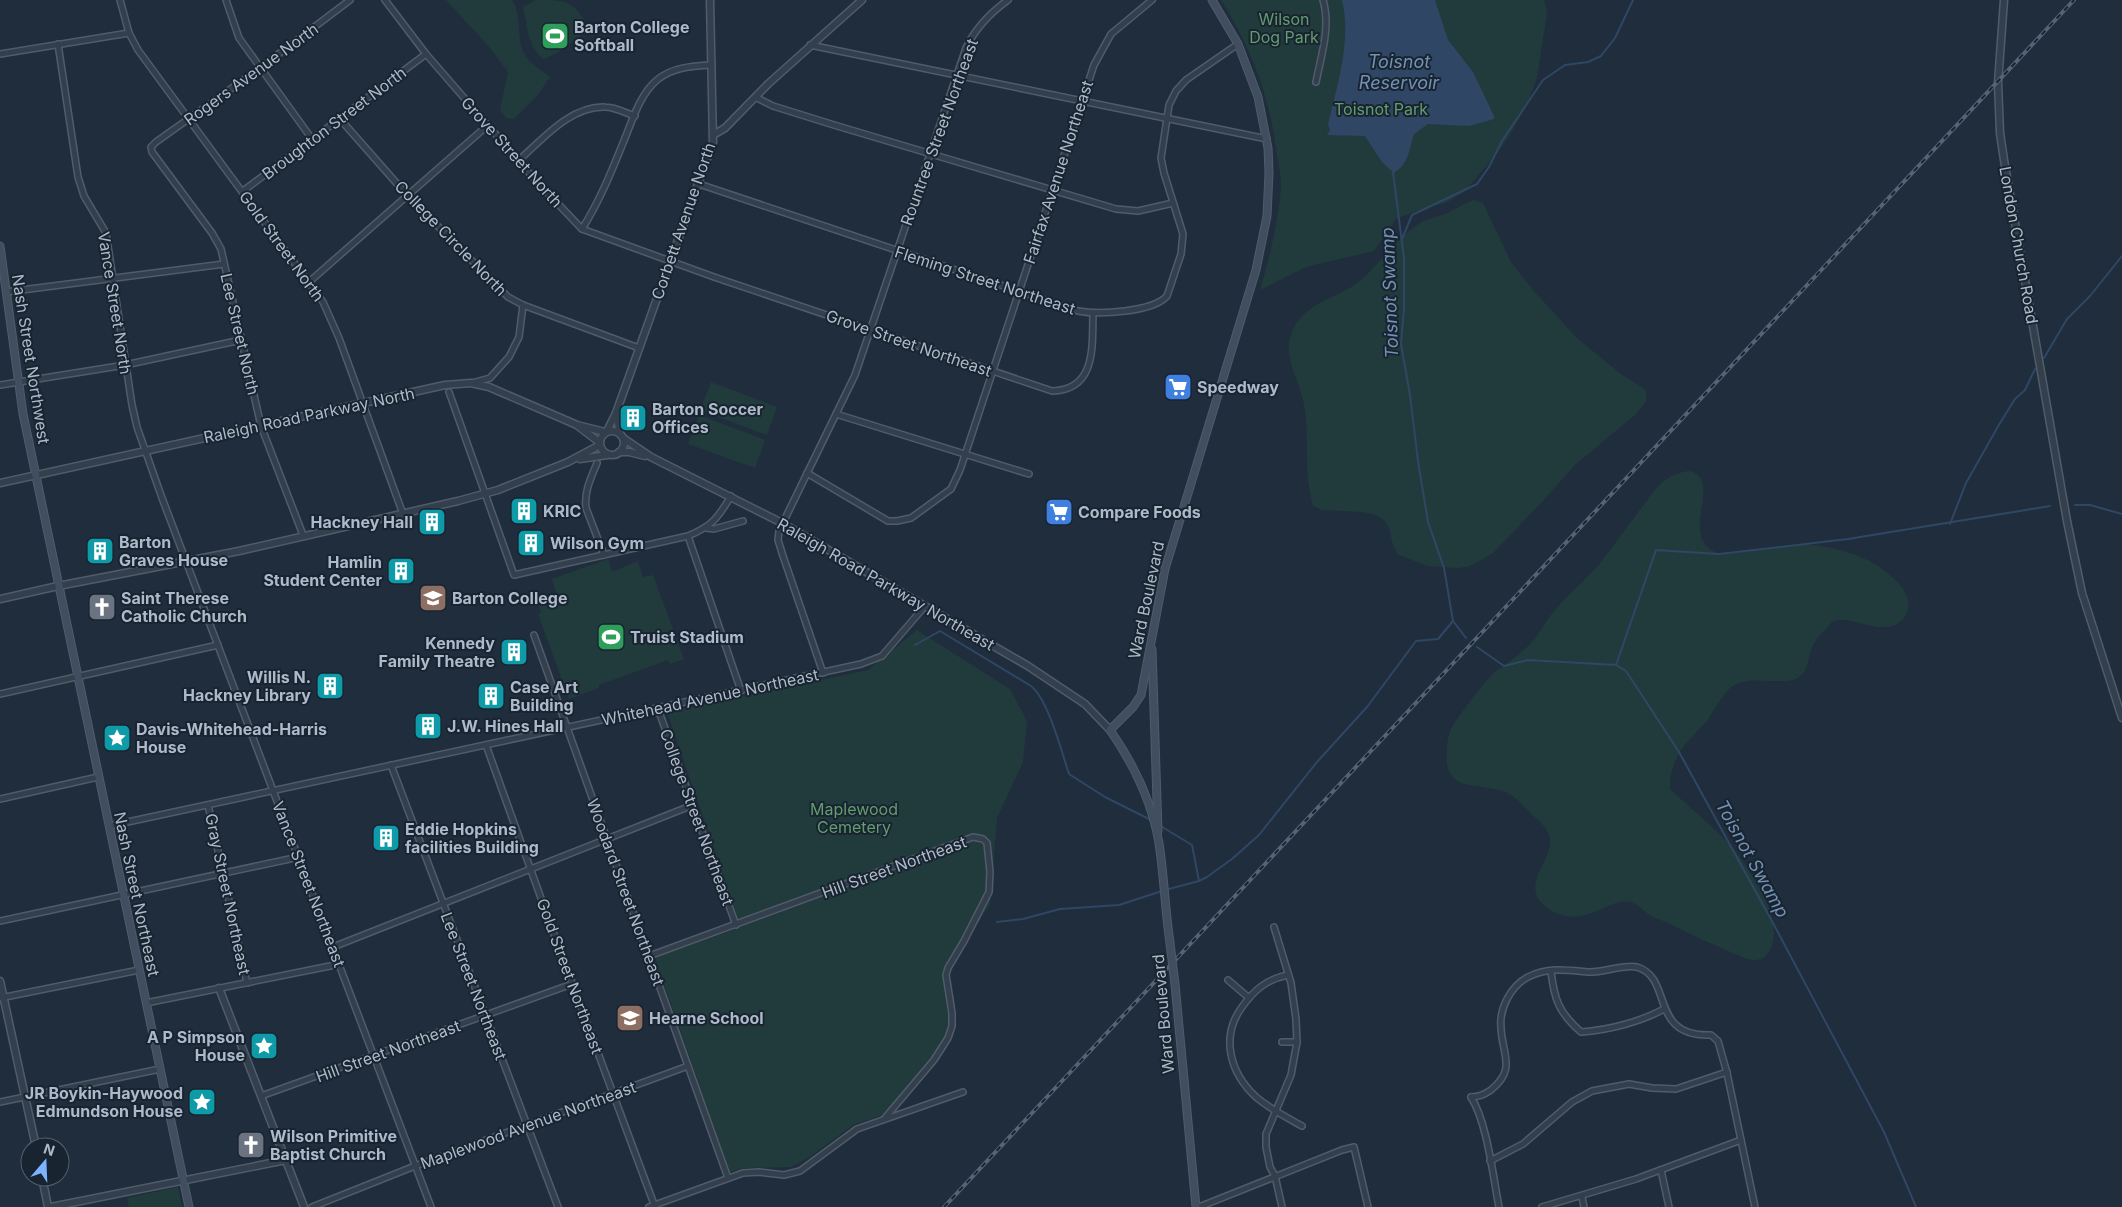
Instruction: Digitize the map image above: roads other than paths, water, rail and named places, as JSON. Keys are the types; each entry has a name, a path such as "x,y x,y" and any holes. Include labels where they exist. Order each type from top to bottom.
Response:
{"main road":[{"name":"Ward Boulevard","path":"1197,1207 1175,984 1158,842 1149,808 1136,774 1125,752 1110,730 1133,707 1141,694 1160,589 1175,533 1261,249 1269,195 1267,139 1254,83 1238,44 1212,0"},
{"name":"Nash Street Northwest","path":"0,246 19,382 58,586"},
{"name":"Nash Street Northeast","path":"58,586 189,1207"},
{"path":"1153,629 1152,684 1158,842"}],"street":[{"name":"Gold Street North","path":"120,0 129,32 138,50 323,302 364,403 403,514"},
{"path":"226,0 239,38 312,139"},
{"name":"Rogers Avenue North","path":"151,148 156,142 260,68 350,0"},
{"name":"Grove Street North","path":"385,0 426,54 582,229 670,262"},
{"path":"710,0 713,135"},
{"name":"Corbett Avenue North","path":"606,432 616,413 699,184 713,142 713,135 724,128 810,45 862,0"},
{"name":"Rountree Street Northeast","path":"782,523 855,375 956,76 972,35 992,12 1008,0"},
{"name":"Fairfax Avenue Northeast","path":"807,473 888,521 905,521 911,518 951,489 955,482 1094,65 1111,34 1152,0"},
{"path":"1316,82 1326,32 1326,12 1323,0"},
{"name":"London Church Road","path":"2004,0 1998,83 2000,133 2061,488 2082,593 2121,708 2122,718"},
{"path":"0,54 129,32"},
{"name":"Vance Street North","path":"58,44 78,177 84,196 106,233 125,365 134,412 145,451 187,561"},
{"name":"Fleming Street Northeast","path":"699,184 1078,311 1093,313 1113,312 1152,305 1163,301 1167,296 1181,254 1182,245 1181,229 1161,158 1172,98 1180,85 1238,44"},
{"path":"810,45 1267,139"},
{"name":"Broughton Street North","path":"243,191 426,54"},
{"path":"582,229 602,192 644,95 658,79 682,68 712,65"},
{"path":"755,97 787,111 1116,208 1132,211 1148,210 1173,203"},
{"path":"519,160 562,123 581,111 607,107 635,116"},
{"name":"College Circle North","path":"340,119 407,195 508,297 523,305 639,348"},
{"path":"308,282 488,125"},
{"name":"Lee Street North","path":"151,148 221,248 261,426 303,535"},
{"name":"Grove Street Northeast","path":"670,262 1052,390 1063,390 1074,385 1084,376 1089,367 1093,313"},
{"path":"6,292 224,264"},
{"path":"471,383 490,378 514,348 519,337 523,305"},
{"path":"0,385 125,365 241,340"},
{"path":"490,378 498,391"},
{"name":"Raleigh Road Parkway North","path":"0,483 445,385 471,383 498,391 577,425 606,432"},
{"path":"450,392 514,575 688,536 706,528 718,518 731,496"},
{"path":"0,600 58,586 239,551 303,535 403,514 484,493 574,460 619,452 624,446 616,413"},
{"path":"836,414 1029,474"},
{"name":"Raleigh Road Parkway North","path":"577,425 599,443"},
{"path":"574,460 599,443 606,432 614,431 622,436"},
{"name":"Raleigh Road Parkway Northeast","path":"622,436 651,457 782,523 1049,679 1085,704 1110,730"},
{"path":"599,443 601,450 608,455"},
{"name":"Raleigh Road Parkway Northeast","path":"619,452 629,452 651,457"},
{"path":"597,463 585,500 586,508 604,555"},
{"path":"706,528 714,529 743,521"},
{"path":"782,523 778,540 823,673"},
{"path":"688,536 740,691"},
{"name":"Vance Street Northeast","path":"187,561 431,1207"},
{"name":"Whitehead Avenue Northeast","path":"109,826 658,709 823,673 877,659 894,643 926,606"},
{"name":"Woodard Street Northeast","path":"534,635 728,1178"},
{"path":"0,694 218,645"},
{"name":"College Street Northeast","path":"658,709 736,925"},
{"name":"Gold Street Northeast","path":"486,745 653,1206"},
{"name":"Lee Street Northeast","path":"391,765 558,1207"},
{"path":"0,799 98,777"},
{"name":"Gray Street Northeast","path":"208,805 247,983"},
{"path":"333,947 693,805"},
{"name":"Hill Street Northeast","path":"649,956 973,837 984,838 990,884 985,902 948,968 947,986 952,1013 952,1026 948,1038 934,1060 885,1118"},
{"path":"0,921 299,858"},
{"path":"1274,927 1294,1000 1296,1042 1291,1075 1266,1134 1266,1147 1270,1167 1275,1176 1282,1207"},
{"path":"146,1003 340,964"},
{"path":"1498,1207 1490,1161 1476,1105 1470,1097 1482,1096 1502,1082 1507,1064 1501,1029 1501,1015 1514,989 1531,976 1560,968 1598,972 1628,967 1637,968 1645,972 1652,980 1664,1000 1664,1010 1672,1022 1685,1032 1697,1036 1711,1035 1718,1041 1727,1072 1755,1207"},
{"path":"2,998 139,970"},
{"path":"1551,971 1553,993 1561,1010 1581,1032 1596,1031 1653,1015 1664,1010"},
{"path":"1288,975 1278,977 1266,983 1249,998 1233,1021 1229,1037 1230,1051 1246,1086 1276,1112 1302,1126"},
{"path":"1228,980 1249,998"},
{"path":"0,981 2,998 34,1137"},
{"name":"Hill Street Northeast","path":"261,1096 572,984"},
{"path":"219,988 304,1207"},
{"path":"1282,1042 1296,1042"},
{"name":"Maplewood Avenue Northeast","path":"312,1207 415,1166 688,1066"},
{"path":"0,1102 160,1069"},
{"path":"1490,1161 1523,1144 1572,1102 1592,1091 1629,1084 1652,1088 1676,1089 1727,1072"},
{"path":"653,1206 728,1178 751,1172 784,1175 800,1171 848,1135 885,1118 963,1092"},
{"path":"1542,1207 1661,1170 1741,1140"},
{"path":"1197,1207 1354,1147 1368,1207"},
{"path":"45,1187 50,1207 286,1160"},
{"path":"1661,1170 1669,1207"},
{"path":"1582,1196 1584,1207"}],"water":[{"name":"Toisnot Reservoir","path":"1342,0 1435,0 1448,40 1473,72 1494,119 1469,126 1428,124 1414,134 1406,160 1394,173 1382,162 1365,136 1327,135 1330,130 1328,125 1339,79 1344,47 1345,16"}],"waterway":[{"path":"1402,239 1412,215 1477,184 1489,167 1502,141 1543,80 1565,65 1588,62 1601,56 1615,38 1633,0"},
{"name":"Toisnot Swamp","path":"1393,172 1404,258 1404,308 1401,344 1410,395 1418,461 1428,522 1444,568 1453,621 1466,638"},
{"path":"2044,358 2067,319 2090,296 2122,256"},
{"path":"1950,524 1966,483 2015,399 2025,390 2035,369"},
{"path":"2075,505 2090,505 2122,514"},
{"path":"1616,665 1656,550 1719,554 1848,539 2050,506"},
{"path":"997,922 1023,919 1060,909 1119,905 1207,877 1232,859 1259,835 1317,762 1367,707 1416,641 1438,639 1453,621"},
{"path":"915,645 940,631 1031,686 1049,714 1069,774 1105,797 1151,820"},
{"name":"Toisnot Swamp","path":"1477,647 1504,666 1528,660 1616,665 1626,671 1679,752 1773,923 1884,1132 1916,1207"},
{"path":"1159,825 1192,845 1199,881"}],"railway":[{"path":"944,1207 2074,0"}],"place":[{"name":"Barton College Softball","path":"555,36"},
{"name":"Speedway","path":"1178,387"},
{"name":"Barton Soccer Offices","path":"633,418"},
{"name":"KRIC","path":"524,511"},
{"name":"Compare Foods","path":"1059,512"},
{"name":"Hackney Hall","path":"432,522"},
{"name":"Wilson Gym","path":"531,543"},
{"name":"Barton Graves House","path":"100,551"},
{"name":"Hamlin Student Center","path":"401,571"},
{"name":"Barton College","path":"433,598"},
{"name":"Saint Therese Catholic Church","path":"102,607"},
{"name":"Truist Stadium","path":"611,637"},
{"name":"Kennedy Family Theatre","path":"514,652"},
{"name":"Willis N. Hackney Library","path":"330,686"},
{"name":"Case Art Building","path":"491,696"},
{"name":"J.W. Hines Hall","path":"428,726"},
{"name":"Davis-Whitehead-Harris House","path":"117,738"},
{"name":"Eddie Hopkins facilities Building","path":"386,838"},
{"name":"Hearne School","path":"630,1018"},
{"name":"A P Simpson House","path":"264,1046"},
{"name":"JR Boykin-Haywood Edmundson House","path":"202,1102"},
{"name":"Wilson Primitive Baptist Church","path":"251,1145"}],"park label":[{"name":"Wilson Dog Park","path":"1284,28"},
{"name":"Toisnot Park","path":"1381,109"},
{"name":"Maplewood Cemetery","path":"854,818"}]}
